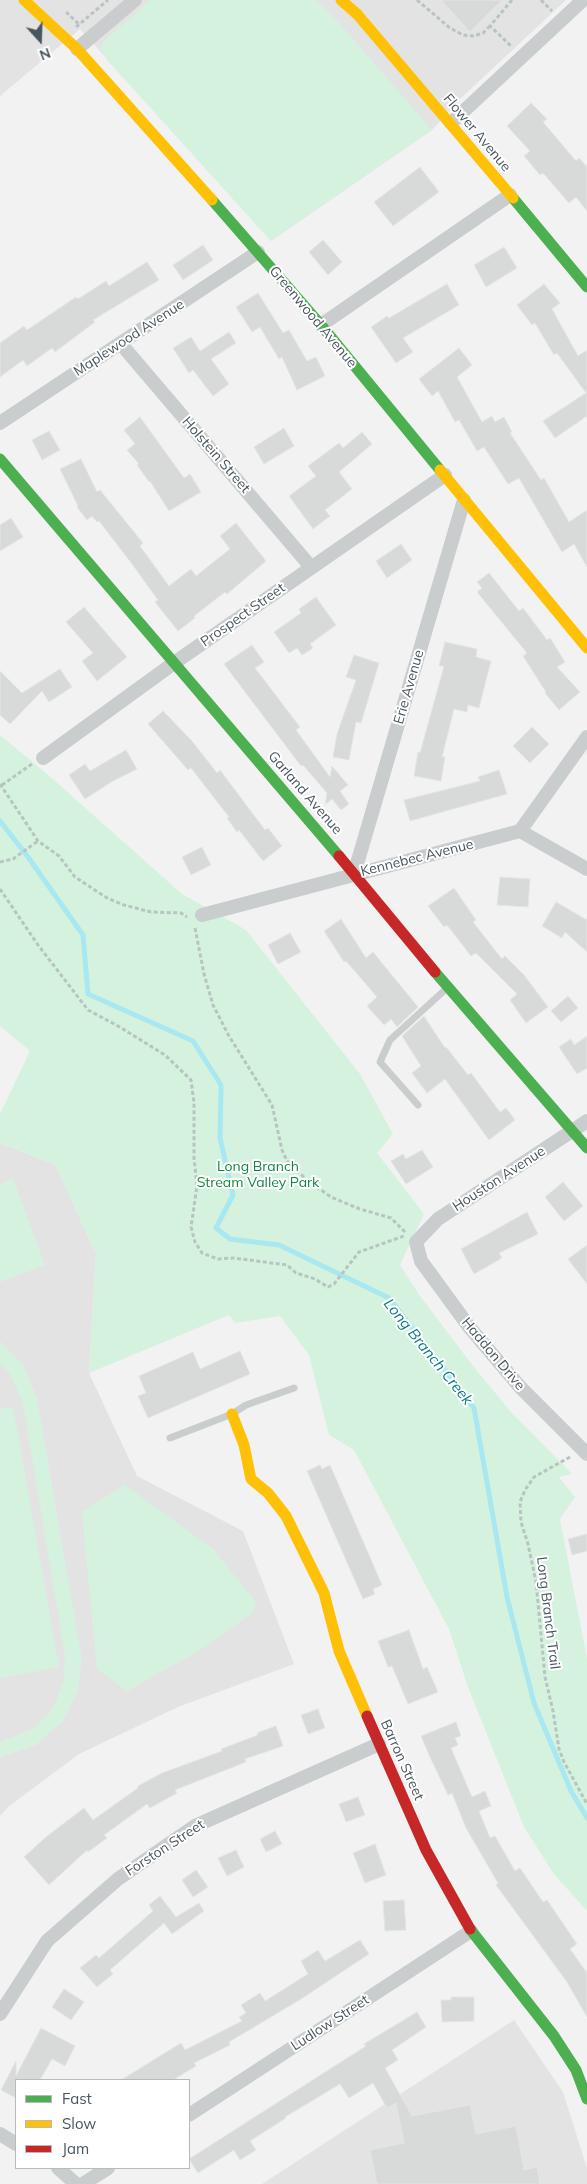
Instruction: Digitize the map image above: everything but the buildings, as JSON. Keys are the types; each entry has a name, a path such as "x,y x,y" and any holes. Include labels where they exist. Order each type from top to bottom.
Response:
{"street":[{"name":"Greenwood Avenue","path":"24,0 77,49 258,252 321,325 587,648"},
{"path":"77,49 135,0"},
{"name":"Flower Avenue","path":"341,0 357,14 451,123 587,287"},
{"path":"451,123 582,0"},
{"path":"321,325 510,195"},
{"name":"Maplewood Avenue","path":"0,423 258,252"},
{"name":"Holstein Street","path":"121,344 311,567"},
{"name":"Garland Avenue","path":"0,459 354,874 447,987 587,1148"},
{"name":"Prospect Street","path":"43,758 174,663 445,475"},
{"name":"Erie Avenue","path":"354,874 464,500"},
{"path":"587,737 520,831 587,869"},
{"name":"Kennebec Avenue","path":"195,919 354,874 520,831"},
{"name":"Houston Avenue","path":"416,1242 438,1219 587,1121"},
{"name":"Haddon Drive","path":"416,1242 421,1261 470,1328 520,1387 585,1452"},
{"name":"Barron Street","path":"232,1414 244,1444 250,1479 268,1493 286,1516 324,1593 340,1650 426,1850 471,1931 554,2036 576,2070 587,2099"},
{"name":"Forston Street","path":"0,2014 47,1941 118,1879 195,1826 379,1744"},
{"name":"Ludlow Street","path":"190,2114 471,1931"},
{"path":"0,2134 15,2143"},
{"path":"60,2169 76,2184"},
{"path":"83,2184 106,2169"}],"lane":[{"path":"418,1105 380,1062 390,1040 447,987"},
{"path":"170,1438 294,1388"}],"path":[{"path":"64,37 108,0"},
{"path":"417,0 450,28 464,35 474,36 483,33 512,0"},
{"path":"490,26 522,57"},
{"path":"43,758 1,784 38,841 59,856 75,877 107,898 151,912 181,913 195,919 204,974 214,1005 229,1036 272,1105 282,1150 287,1161 307,1180 331,1197 360,1209 391,1218 416,1242"},
{"path":"0,862 13,859 38,841"},
{"path":"0,889 38,945 88,1010 118,1026 165,1056 191,1080 194,1103 194,1158 197,1186 191,1227 195,1242 202,1253 218,1259 234,1258 287,1265 296,1272 316,1279 328,1287 337,1281 359,1252 402,1237"},
{"name":"Long Branch Trail","path":"585,1452 534,1478 525,1490 520,1502 520,1522 528,1544 536,1582 545,1677 559,1748 564,1762 587,1804"}],"shaded area":[{"path":"0,0 566,0 460,99 432,130 271,241 80,29 0,96"},
{"path":"0,1143 56,1165 96,1254 89,1373 137,1476 243,1531 294,1664 178,1707 79,1754 8,1807 0,1816"},
{"path":"514,2020 563,2092 587,2168 587,2184 262,2184"}],"green space":[{"path":"151,0 316,0 340,24 432,130 271,241 107,60 100,49 105,40"},
{"name":"Long Branch Stream Valley Park","path":"0,735 46,773 182,894 246,930 360,1074 393,1134 377,1153 424,1214 400,1265 420,1296 473,1366 511,1412 572,1474 559,1477 575,1497 560,1519 587,1659 587,1911 554,1874 524,1827 468,1687 449,1629 354,1450 329,1435 309,1355 280,1316 235,1323 229,1315 89,1373 96,1254 56,1165 0,1143 0,1114 30,1051 0,1026"},
{"path":"13,1179 45,1265 0,1282 0,1184"},
{"path":"0,1341 23,1365 37,1398 82,1660 78,1690 62,1722 36,1745 0,1757 0,1742 33,1729 54,1707 64,1679 65,1655 23,1403 10,1374 0,1363"},
{"path":"13,1407 59,1667 0,1678 0,1409"},
{"path":"125,1485 213,1549 256,1602 251,1614 202,1649 127,1691 97,1669 82,1512"}],"waterway":[{"name":"Long Branch Creek","path":"0,821 83,935 88,994 193,1041 221,1085 220,1138 233,1195 216,1228 230,1239 279,1245 389,1298 474,1408 507,1597 534,1703 571,1791 587,1818"}],"traffic: fast":[{"path":"513,198 587,287"},
{"path":"212,200 321,325 440,470"},
{"path":"0,459 339,856"},
{"path":"435,972 587,1148"},
{"path":"470,1929 554,2036 576,2070 587,2099"}],"traffic: slow":[{"path":"24,0 77,49 212,200"},
{"path":"341,0 357,14 513,198"},
{"path":"440,470 587,648"},
{"path":"232,1414 244,1445 251,1479 268,1493 286,1516 324,1593 339,1651 367,1716"}],"traffic: jam":[{"path":"339,856 435,972"},
{"path":"367,1716 426,1850 470,1929"}]}
